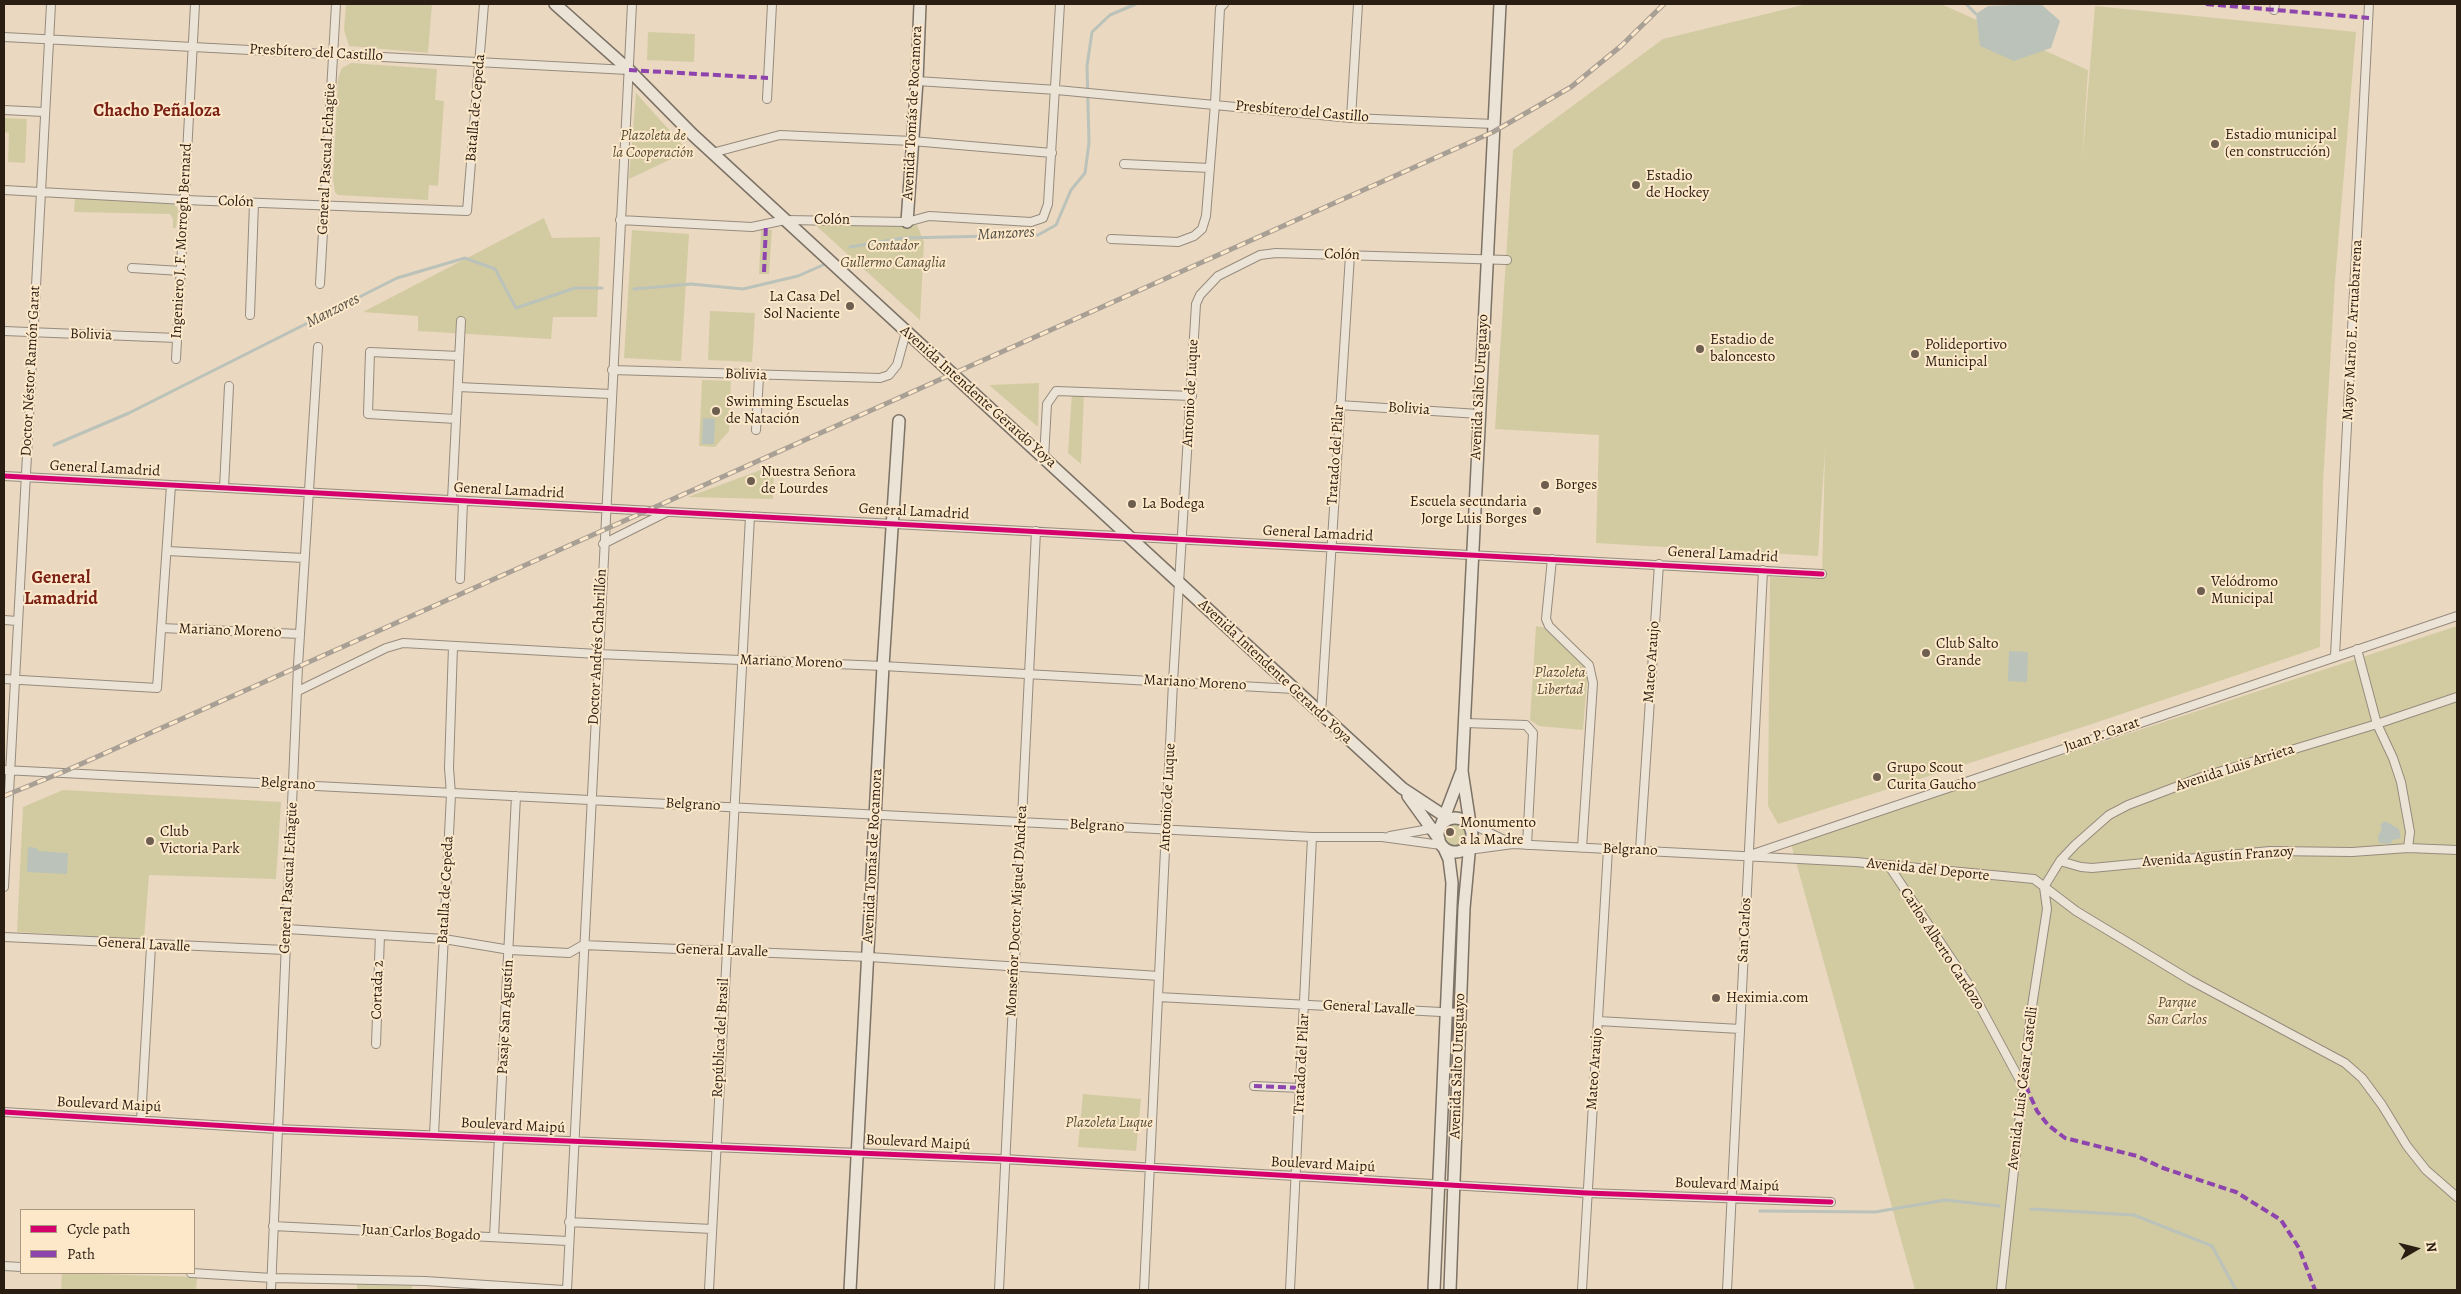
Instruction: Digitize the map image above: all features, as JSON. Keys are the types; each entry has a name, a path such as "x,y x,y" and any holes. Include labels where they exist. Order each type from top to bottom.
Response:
{"main road":[{"name":"Avenida Intendente Gerardo Yoya","path":"555,4 629,70 712,153 1402,788 1441,831"},
{"name":"Avenida Tomás de Rocamora","path":"907,222 917,81 920,4"},
{"name":"Avenida Salto Uruguayo","path":"1450,1290 1469,825 1462,771 1471,555 1500,4"},
{"name":"Avenida Tomás de Rocamora","path":"850,1290 883,666 899,421"},
{"name":"Avenida Salto Uruguayo","path":"1434,1290 1452,883 1449,859 1441,831 1462,771"},
{"name":"Avenida Intendente Gerardo Yoya","path":"1402,788 1441,831"},
{"path":"1467,848 1450,852 1441,831 1460,819 1469,825"}],"street":[{"name":"Doctor Néstor Ramón Garat","path":"4,887 7,770 18,621 51,4"},
{"name":"Ingeniero J. F. Morrogh Bernard","path":"176,359 195,4"},
{"name":"General Pascual Echagüe","path":"320,284 336,4"},
{"name":"Batalla de Cepeda","path":"468,211 484,4"},
{"name":"Doctor Andrés Chabrillón","path":"565,1290 632,4"},
{"path":"767,99 772,4"},
{"path":"712,153 780,135 912,141 1052,153 1057,90 1060,4"},
{"path":"1351,118 1358,4"},
{"name":"Mayor Mario E. Arruabarrena","path":"2336,656 2370,4"},
{"path":"1111,239 1178,242 1194,236 1202,229 1206,216 1222,6"},
{"name":"Presbítero del Castillo","path":"4,37 629,70"},
{"path":"917,81 1057,90"},
{"name":"Presbítero del Castillo","path":"1057,90 1351,118 1494,124"},
{"path":"4,110 44,112"},
{"name":"Colón","path":"620,220 752,227 785,220 907,222 929,216 1031,222 1043,218 1048,204 1052,153"},
{"path":"1124,164 1210,168"},
{"name":"Colón","path":"4,190 185,200 468,211"},
{"path":"250,315 254,203"},
{"name":"Colón","path":"1196,304 1200,295 1218,276 1260,255 1276,253 1507,260"},
{"name":"Tratado del Pilar","path":"1321,714 1330,547 1350,255"},
{"path":"132,268 181,271"},
{"name":"Antonio de Luque","path":"1144,1290 1173,682 1192,396 1196,304"},
{"path":"452,500 461,321"},
{"name":"Bolivia","path":"4,331 177,338"},
{"name":"Bolivia","path":"612,370 759,376 880,378 888,375 897,365 906,332"},
{"name":"General Pascual Echagüe","path":"271,1290 300,634 318,347"},
{"path":"456,419 368,414 370,352 459,356"},
{"path":"756,430 759,376"},
{"path":"224,488 229,386"},
{"path":"458,387 611,394"},
{"path":"1044,458 1047,404 1056,391 1192,396"},
{"name":"Bolivia","path":"1339,405 1479,414"},
{"name":"General Lamadrid","path":"4,476 1128,535 1822,574"},
{"path":"4,679 157,688 171,485"},
{"path":"460,579 463,501"},
{"path":"604,544 668,512"},
{"name":"República del Brasil","path":"709,1290 733,807 750,516"},
{"name":"Monseñor Doctor Miguel D'Andrea","path":"999,1290 1003,1159 1036,531"},
{"path":"167,551 304,558"},
{"path":"1552,558 1546,619 1549,626 1589,665 1593,683 1582,848"},
{"name":"Mateo Araujo","path":"1640,850 1659,564"},
{"name":"San Carlos","path":"1728,1290 1763,570"},
{"name":"Juan P. Garat","path":"1748,855 2457,616"},
{"path":"4,620 18,621"},
{"name":"Mariano Moreno","path":"161,628 300,634"},
{"name":"Mariano Moreno","path":"298,691 386,648 404,643 598,654 883,666 1294,689"},
{"name":"Batalla de Cepeda","path":"434,1135 451,794 449,768 453,646"},
{"path":"2357,649 2377,724 2394,758 2401,782 2410,832 2408,848"},
{"name":"Avenida Luis Arrieta","path":"2044,887 2060,861 2074,844 2109,815 2128,805 2202,777 2377,724 2457,697"},
{"path":"1465,723 1526,725 1532,733 1527,845"},
{"name":"Belgrano","path":"7,770 1312,837 1382,837 1441,831"},
{"name":"Pasaje San Agustín","path":"494,1237 510,950 516,796"},
{"name":"Belgrano","path":"1469,825 1513,844"},
{"name":"Belgrano","path":"1382,837 1441,831"},
{"name":"Tratado del Pilar","path":"1290,1290 1312,837"},
{"name":"Belgrano","path":"1467,848 1513,844 1748,855 1809,860"},
{"name":"Avenida Agustín Franzoy","path":"2060,861 2080,867 2092,868 2270,850 2352,852 2408,848 2457,850"},
{"name":"Mateo Araujo","path":"1582,1290 1608,849"},
{"name":"Avenida del Deporte","path":"1809,860 2034,879 2076,911 2190,980 2346,1063 2362,1078 2382,1105 2407,1146 2437,1181"},
{"name":"Carlos Alberto Cardozo","path":"1889,866 1967,982 2023,1086"},
{"name":"Avenida Luis César Castelli","path":"2001,1290 2023,1086 2047,909 2044,887"},
{"name":"General Lavalle","path":"287,929 444,939 510,950 569,953 583,945 869,957 1159,976"},
{"name":"Cortada 2","path":"376,1044 380,935"},
{"name":"General Lavalle","path":"4,937 151,946 285,950"},
{"path":"141,1120 151,946"},
{"name":"General Lavalle","path":"1158,997 1460,1012"},
{"path":"1598,1021 1740,1030"},
{"path":"1254,1086 1301,1088"},
{"name":"Boulevard Maipú","path":"4,1112 277,1129 1003,1159 1587,1193 1831,1202"},
{"path":"2437,1181 2457,1197"},
{"path":"2437,1181 2454,1195 2457,1202"},
{"path":"569,1222 712,1229"},
{"name":"Juan Carlos Bogado","path":"273,1226 568,1241"},
{"path":"4,1266 20,1267"},
{"path":"195,1273 272,1278 425,1281 565,1290"},
{"path":"424,1290 425,1281"}],"green space":[{"path":"346,4 432,4 428,53 349,46 344,30"},
{"path":"1807,4 1941,4 2088,70 2082,163 2095,6 2356,32 2335,280 2323,483 2320,647 2083,727 1778,824 1768,806 1770,577 1822,578 1825,450 1818,556 1596,543 1599,435 1495,429 1513,150 1663,39"},
{"path":"648,32 695,34 694,62 647,60"},
{"path":"351,63 437,69 435,100 444,101 438,186 429,185 428,200 338,195 335,192 333,179 338,78 342,68"},
{"name":"Plazoleta de la Cooperación","path":"636,93 688,151 629,179 629,178"},
{"path":"4,118 27,119 25,163 8,162 9,133 4,132"},
{"path":"75,198 172,204 177,207 178,211 176,228 173,228 173,219 170,214 74,212"},
{"path":"544,218 552,238 600,237 597,317 553,317 551,339 418,331 418,316 363,312"},
{"name":"Contador Gullermo Canaglia","path":"812,222 917,225 924,242 920,320"},
{"path":"632,230 689,234 681,361 624,358"},
{"path":"761,230 772,230 769,274 759,274"},
{"path":"710,311 755,313 752,362 708,360"},
{"name":"Swimming Escuelas de Natación","path":"702,380 731,381 729,431 715,447 699,446"},
{"path":"1039,383 1038,427 989,385"},
{"path":"1072,393 1084,394 1081,464 1068,453"},
{"path":"774,465 773,499 688,497"},
{"name":"Plazoleta Libertad","path":"1536,626 1546,628 1569,647 1588,669 1583,730 1539,726 1530,720"},
{"name":"Parque San Carlos","path":"2457,626 2457,1290 1915,1290 1791,844"},
{"name":"Club Victoria Park","path":"63,790 281,802 276,879 149,875 144,939 17,932 23,807"},
{"path":"1455,824 1460,825 1466,831 1466,841 1460,847 1455,848 1450,847 1444,841 1443,836 1444,831 1450,825"},
{"name":"Plazoleta Luque","path":"1083,1094 1141,1099 1136,1151 1078,1147"},
{"path":"62,1274 197,1277 196,1290 61,1290"},
{"path":"357,1284 412,1286 412,1290 357,1290"}],"shaded area":[{"path":"2041,4 2060,21 2051,48 2014,61 1980,46 1976,14 1988,6"},
{"path":"703,418 715,419 714,444 702,444"},
{"path":"2009,651 2028,652 2027,682 2008,681"},
{"path":"2385,821 2399,829 2401,838 2393,840 2390,844 2379,843 2378,836 2382,829 2380,825"},
{"path":"28,847 37,848 38,851 68,853 67,874 27,872"}],"waterway":[{"name":"Manzores","path":"850,247 903,238 1038,235 1056,225 1071,190 1085,173 1089,143 1087,66 1092,32 1110,15 1136,4"},
{"path":"1966,4 1976,14"},
{"name":"Manzores","path":"54,445 129,413 397,278 465,258 495,269 516,308 575,288 602,288"},
{"name":"Manzores","path":"634,289 691,284 743,289 798,276 823,265"},
{"path":"1760,1211 1875,1212 1945,1200 1999,1206"},
{"path":"2031,1209 2134,1215 2212,1246 2236,1290"}],"railway":[{"path":"4,796 63,772 1493,132 1571,87 1621,46 1664,4"}],"marked path":[{"path":"2206,4 2369,18"},
{"path":"629,70 768,78"},
{"path":"764,272 766,224"},
{"path":"2024,1074 2028,1091 2037,1111 2048,1125 2065,1138 2137,1156 2163,1168 2236,1192 2281,1220 2299,1248 2315,1290"},
{"path":"1254,1086 1301,1088"}],"cycle path":[{"path":"4,476 1822,574"},
{"path":"4,1112 277,1129 1003,1159 1587,1193 1831,1202"}],"place":[{"name":"Estadio municipal (en construcción)","path":"2215,144"},
{"name":"Estadio de Hockey","path":"1636,185"},
{"name":"La Casa Del Sol Naciente","path":"850,306"},
{"name":"Estadio de baloncesto","path":"1700,349"},
{"name":"Polideportivo Municipal","path":"1915,354"},
{"name":"Swimming Escuelas de Natación","path":"716,411"},
{"name":"Nuestra Señora de Lourdes","path":"751,481"},
{"name":"Borges","path":"1545,485"},
{"name":"La Bodega","path":"1132,504"},
{"name":"Escuela secundaria Jorge Luis Borges","path":"1537,511"},
{"name":"Velódromo Municipal","path":"2201,591"},
{"name":"Club Salto Grande","path":"1926,653"},
{"name":"Grupo Scout Curita Gaucho","path":"1877,777"},
{"name":"Monumento a la Madre","path":"1450,832"},
{"name":"Club Victoria Park","path":"150,841"},
{"name":"Heximia.com","path":"1716,998"}],"district":[{"name":"Chacho Peñaloza","path":"157,112"},
{"name":"General Lamadrid","path":"61,589"}]}
